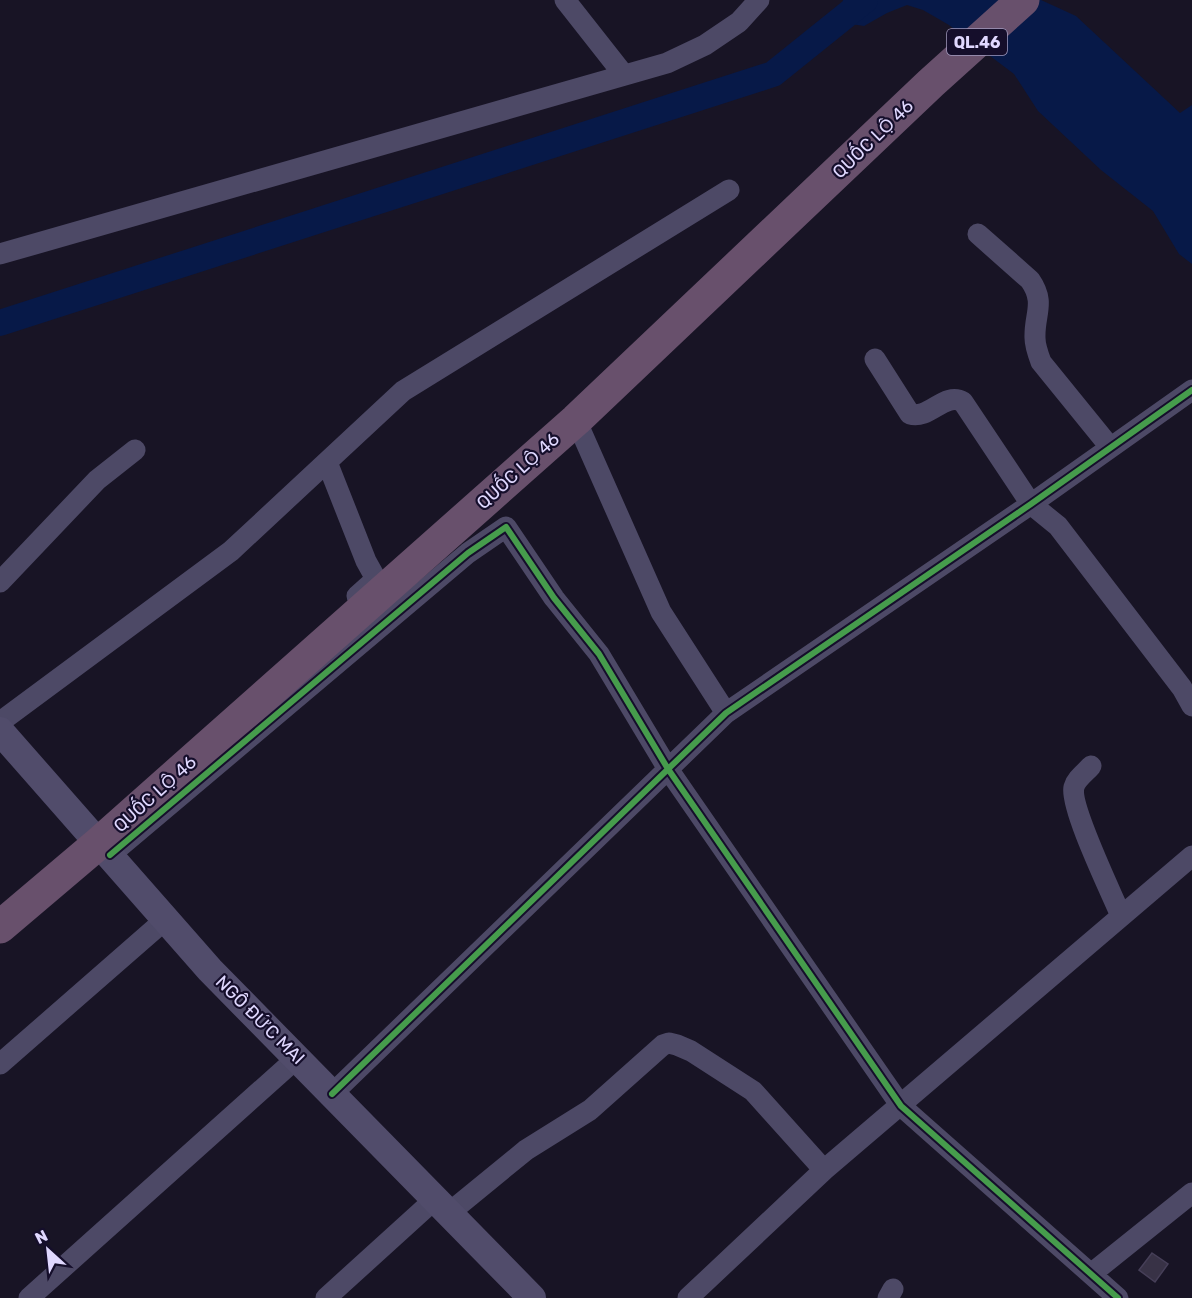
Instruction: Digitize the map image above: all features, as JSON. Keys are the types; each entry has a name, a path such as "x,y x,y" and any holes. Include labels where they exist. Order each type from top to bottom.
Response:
{"highway":[{"name":"QUỐC LỘ 46","path":"0,927 100,844 576,420 931,83 1023,0"}],"street":[{"path":"565,0 624,75"},
{"path":"0,254 667,63 705,45 739,21 759,0"},
{"path":"0,722 231,551 403,392 729,189"},
{"path":"978,234 1030,280 1036,289 1039,306 1035,336 1041,362 1110,447"},
{"path":"874,359 910,414 918,416 950,399 963,402 1031,504 1058,525 1189,692"},
{"path":"332,1094 726,713 1031,504 1192,390"},
{"path":"576,420 661,612 726,713"},
{"path":"0,582 98,480 135,450"},
{"path":"100,844 238,698 376,579 366,561 327,462"},
{"path":"100,844 468,553 506,527 554,598 599,654 668,769 901,1106 1118,1298"},
{"name":"NGÔ ĐỨC MAI","path":"0,731 210,970 532,1298"},
{"path":"1091,765 1074,784 1073,794 1078,813 1122,916"},
{"path":"688,1298 825,1170 1192,856"},
{"path":"0,1064 166,919"},
{"path":"326,1298 442,1207 590,1110 663,1045 669,1043 691,1051 753,1091 825,1170"},
{"path":"29,1298 297,1058"},
{"path":"1091,1274 1192,1193"}],"water":[{"path":"843,0 1041,0 1076,16 1180,113 1192,105 1192,264 1179,254 1153,211 1101,170 1038,111 1014,74 949,25 923,10 907,5 864,26 851,24 842,6"}],"building":[{"path":"1152,1253 1168,1264 1155,1282 1139,1270"}],"waterway":[{"path":"0,323 773,74 865,0"}],"cycle path":[{"path":"332,1094 726,713 1031,504 1192,390"},
{"path":"110,855 468,553 506,527 554,598 599,654 668,769 901,1106 1118,1298"}]}
